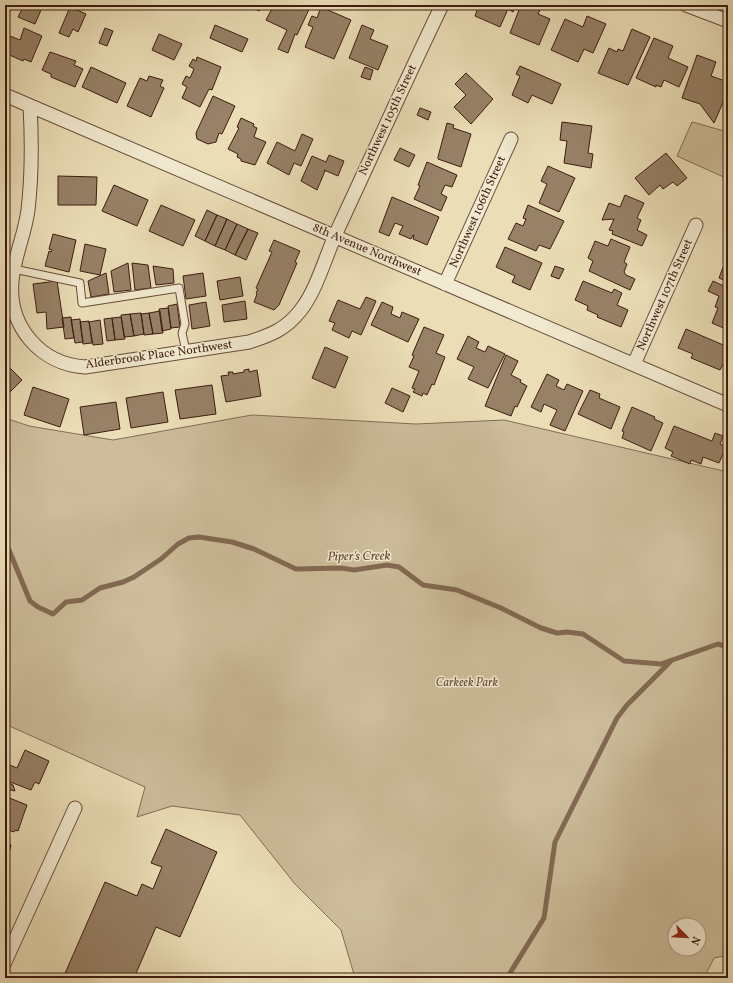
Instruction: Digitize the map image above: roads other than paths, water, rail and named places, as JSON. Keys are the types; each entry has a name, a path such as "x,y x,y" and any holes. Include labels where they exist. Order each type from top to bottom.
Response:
{"street":[{"path":"686,5 728,21"},
{"name":"Northwest 105th Street","path":"334,236 437,6"},
{"name":"8th Avenue Northwest","path":"5,95 728,405"},
{"name":"Alderbrook Place Northwest","path":"30,106 31,168 29,199 24,232 14,269 12,302 18,321 26,335 37,348 55,360 75,366 85,367 249,342 271,335 287,326 302,310 334,236"},
{"name":"Northwest 106th Street","path":"445,284 511,140"},
{"name":"Northwest 107th Street","path":"634,364 696,225"},
{"path":"5,962 75,808"}],"lane":[{"path":"14,269 80,283 82,303 179,288 185,324 182,332 186,352"}],"waterway":[{"name":"Piper's Creek","path":"5,546 9,550 30,601 38,607 53,614 66,602 82,600 100,588 123,582 134,577 161,559 178,544 189,538 199,537 232,542 254,549 296,569 341,568 354,570 387,565 399,567 423,585 457,590 501,608 541,628 557,633 567,632 583,634 624,661 661,664 718,644 728,647"},
{"path":"507,978 544,918 555,842 617,718 627,705 670,662"}],"park label":[{"name":"Carkeek Park","path":"467,683"}]}
